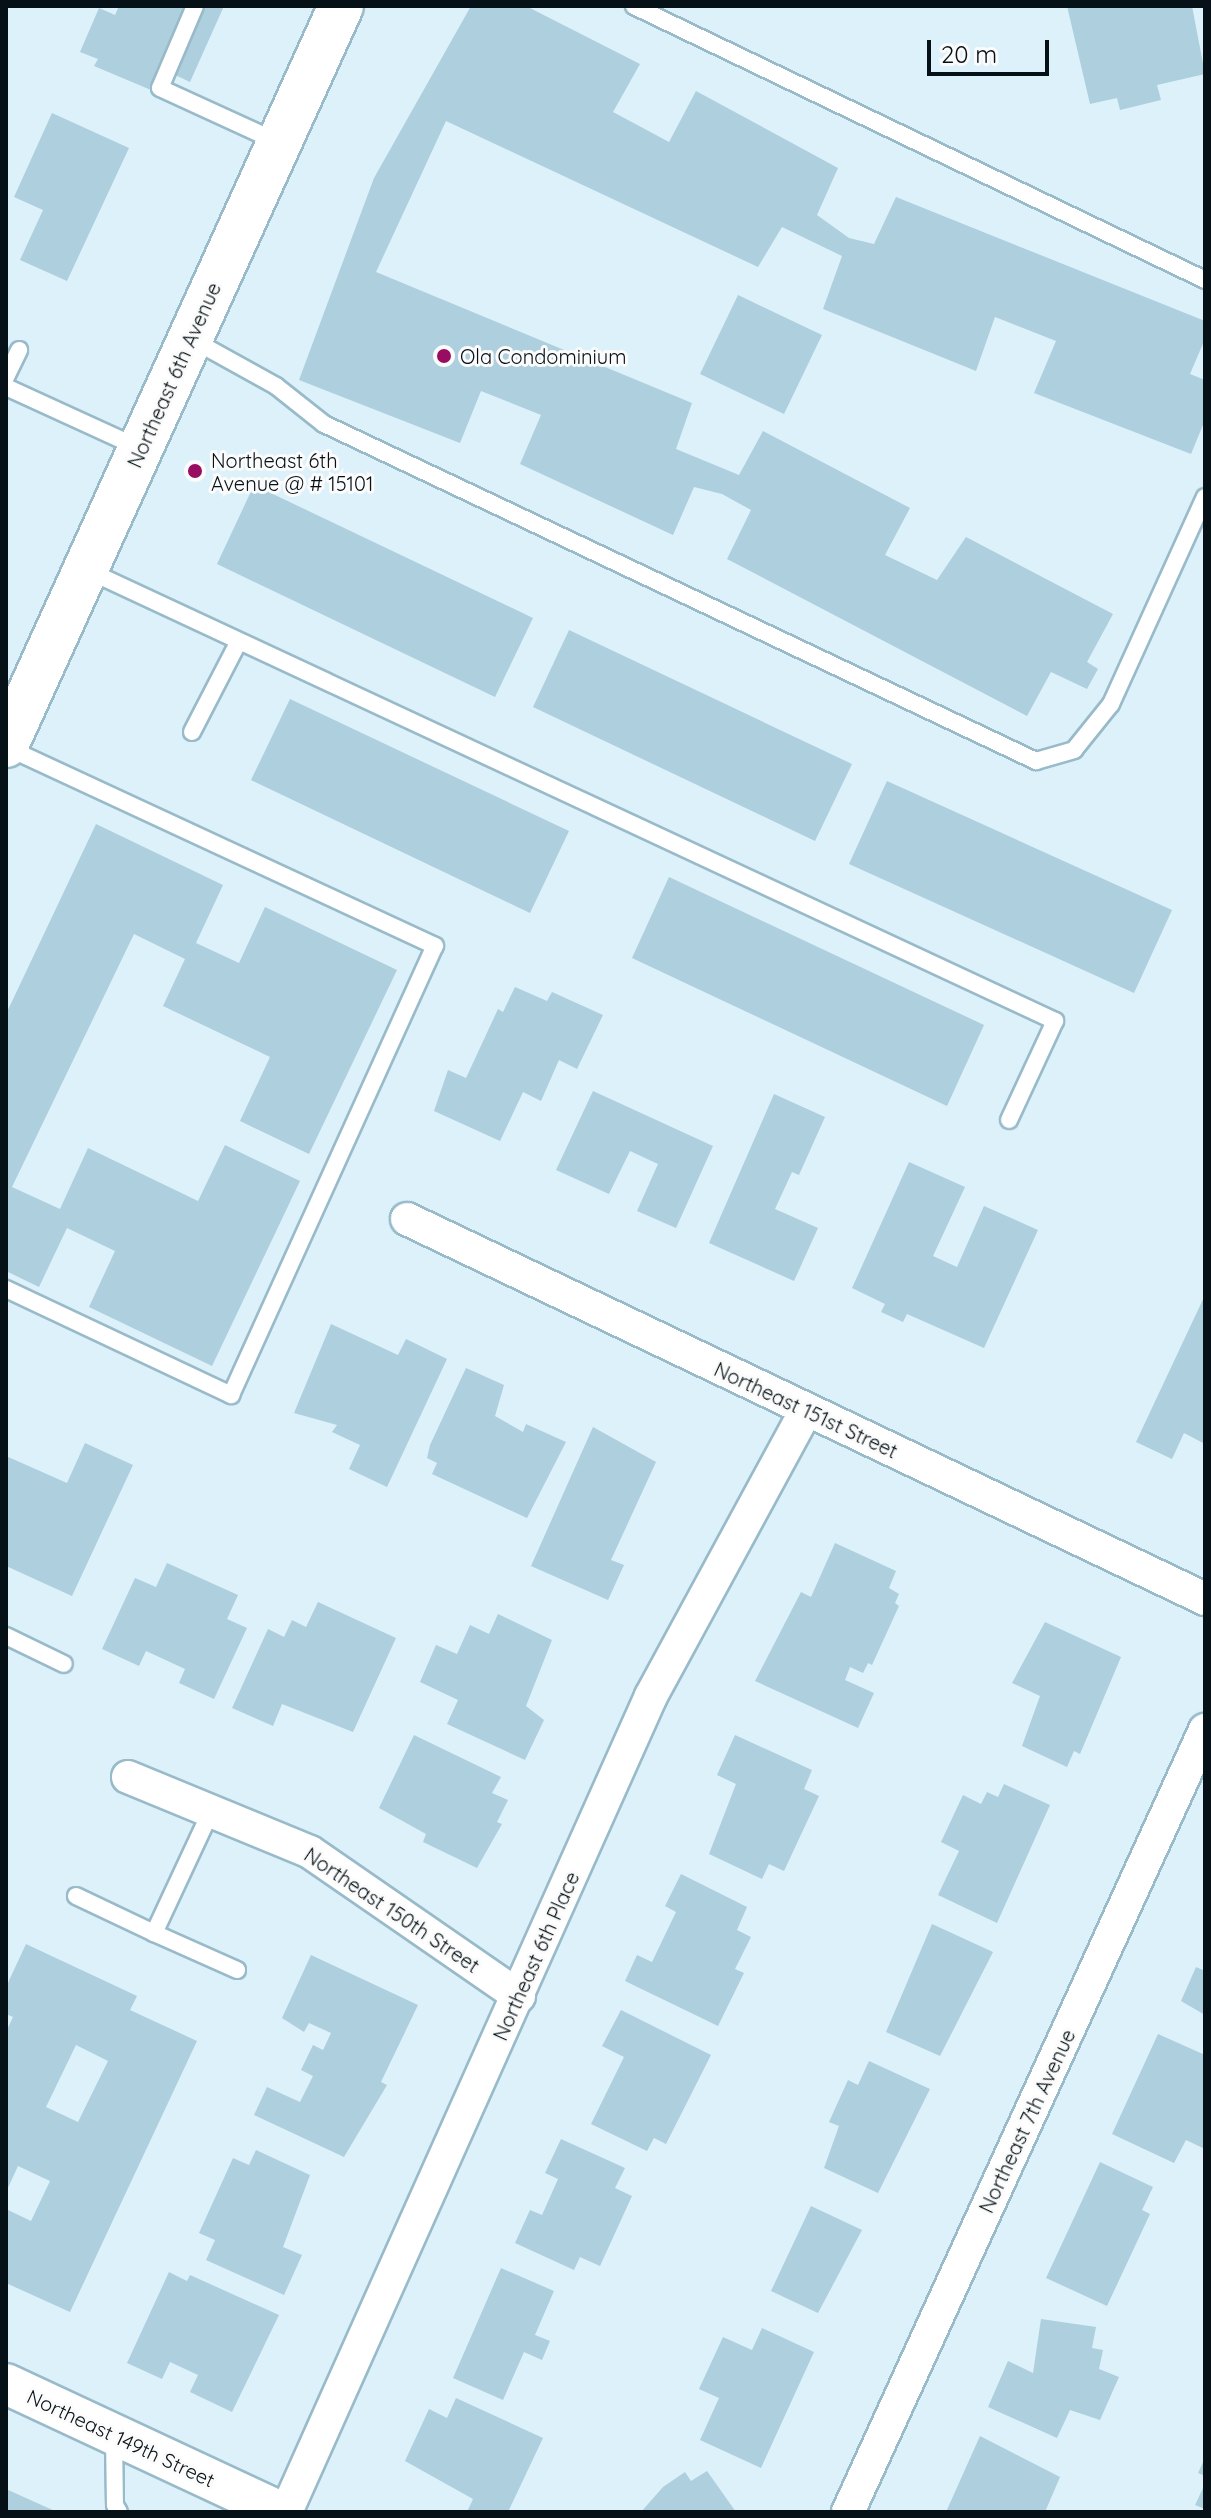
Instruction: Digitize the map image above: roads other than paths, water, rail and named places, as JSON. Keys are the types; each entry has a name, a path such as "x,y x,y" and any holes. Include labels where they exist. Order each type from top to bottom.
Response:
{"main road":[{"name":"Northeast 6th Avenue","path":"9,732 341,6"}],"street":[{"name":"Northeast 151st Street","path":"407,1219 1205,1599"},
{"name":"Northeast 6th Place","path":"283,2512 519,1996 651,1696 806,1410"},
{"name":"Northeast 7th Avenue","path":"848,2512 1205,1730"},
{"name":"Northeast 150th Street","path":"128,1777 310,1852 519,1996"},
{"name":"Northeast 149th Street","path":"6,2384 283,2512"}],"lane":[{"path":"195,6 160,88 280,143"},
{"path":"634,6 1205,280"},
{"path":"190,339 276,386 324,424 1036,761 1074,750 1111,704 1205,497"},
{"path":"6,377 19,350"},
{"path":"6,387 140,449"},
{"path":"86,569 1055,1021 1009,1120"},
{"path":"192,732 239,641"},
{"path":"6,1289 231,1395 435,946 9,732"},
{"path":"6,1636 64,1664"},
{"path":"154,1933 211,1811"},
{"path":"76,1896 237,1970"},
{"path":"114,2434 115,2505 119,2512"}],"place":[{"name":"Ola Condominium","path":"444,356"},
{"name":"Northeast 6th Avenue @ # 15101","path":"195,471"}]}
